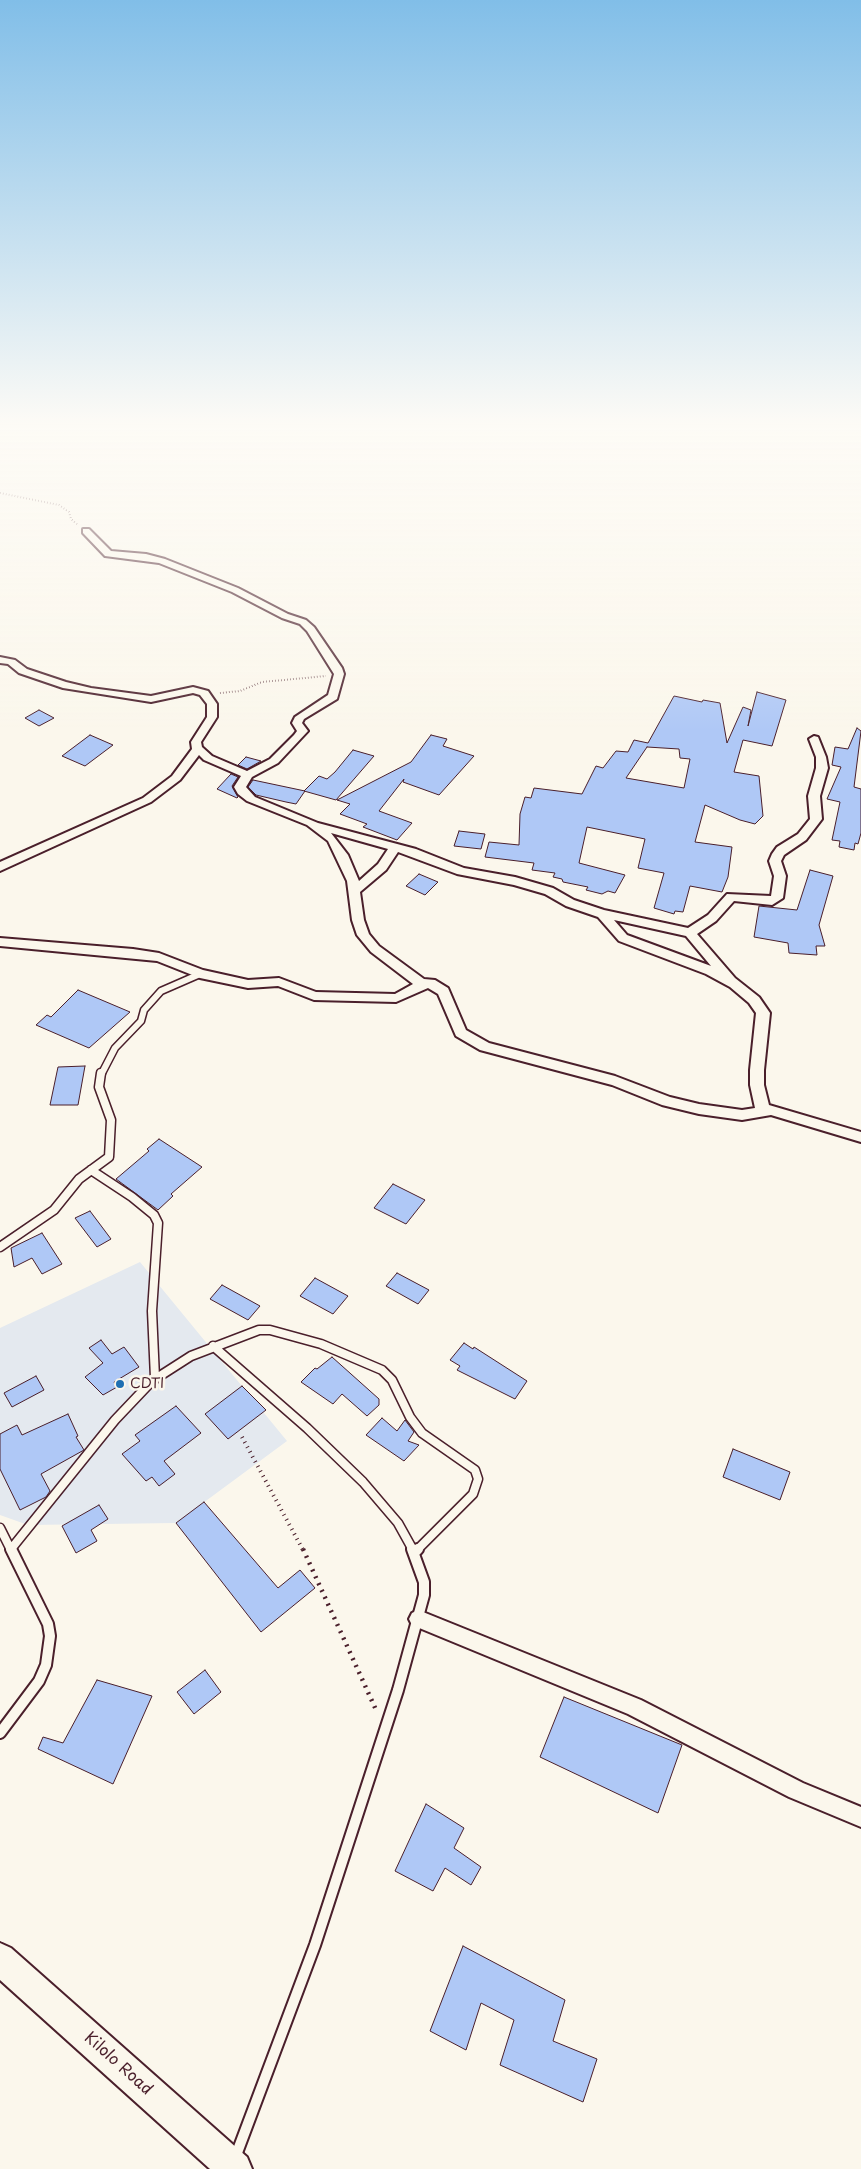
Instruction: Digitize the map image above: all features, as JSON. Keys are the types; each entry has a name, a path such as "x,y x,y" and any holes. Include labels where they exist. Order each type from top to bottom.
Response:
{"main road":[{"name":"Kilolo Road","path":"0,1960 234,2167"}],"street":[{"path":"86,531 108,554 146,557 162,561 235,590 285,616 303,622 311,629 339,671 333,697 300,716 298,723 303,730 298,737 274,761 247,775 240,787 242,792 251,799 312,824 395,847 461,871 515,881 549,892 570,903 602,914 647,922 690,933 730,981 754,1000 763,1014 756,1070 763,1112"},
{"path":"0,660 11,662 23,672 63,685 91,691 152,699 193,690 204,693 212,704 212,717 196,742 198,749 208,758 247,775"},
{"path":"690,933 712,918 731,897 772,901 777,898 780,876 775,861 778,854 781,850 802,837 816,819 814,796 822,768 821,757 814,739"},
{"path":"0,867 147,800 176,778 198,749"},
{"path":"312,824 332,839 342,855 353,881 358,920 363,935 375,949 422,984"},
{"path":"354,890 382,867 395,847"},
{"path":"602,914 623,938 730,981"},
{"path":"0,942 142,954 166,959 200,974 248,984 279,982 314,996 396,998 422,984 430,984 443,991 461,1033 485,1047 615,1081 668,1101 699,1109 742,1115 777,1112 861,1137"},
{"path":"418,1619 634,1707 796,1790 861,1817"}],"lane":[{"path":"0,1247 54,1210 79,1179 105,1162 109,1157 111,1120 99,1084 102,1070 108,1058 141,1021 144,1010 160,991 200,974"},
{"path":"91,1170 132,1197 154,1215 158,1223 152,1311 155,1378"},
{"path":"12,1550 116,1420 155,1378 191,1356 259,1330 282,1331 321,1344 389,1376 410,1417 422,1433 475,1470 478,1479 473,1494 414,1553"},
{"path":"213,1346 308,1428 363,1482 398,1523 414,1553 424,1582 424,1595 418,1619 385,1731 315,1945 234,2167"},
{"path":"0,1528 48,1624 50,1648 39,1681 0,1733"}],"path":[{"path":"83,528 86,531"},
{"path":"204,693 234,693 262,682 339,675"},
{"path":"242,1437 300,1543 385,1731"}],"shaded area":[{"name":"CDTI","path":"140,1262 287,1441 176,1523 28,1525 0,1515 0,1328"}],"building":[{"path":"757,692 786,700 772,746 743,740 734,772 759,776 763,816 755,824 740,820 705,805 695,842 732,847 728,877 722,892 690,886 683,912 675,911 674,914 654,908 664,873 638,868 645,839 587,827 579,863 625,875 615,893 608,891 602,894 586,890 588,887 563,882 562,879 553,877 555,873 532,870 534,863 485,857 489,842 519,845 520,814 525,797 531,798 534,788 582,794 596,766 603,768 616,751 628,752 634,740 648,743 674,696 702,702 703,700 720,703 727,743 743,707 751,710 748,726","holes":["647,747 679,749 680,758 690,759 684,788 626,778"]},
{"path":"39,710 54,718 39,726 25,718"},
{"path":"857,728 861,731 854,787 861,789 861,833 858,844 855,843 854,850 839,847 840,841 832,840 840,802 827,799 841,767 832,765 835,747 848,749"},
{"path":"90,735 113,745 85,766 62,756"},
{"path":"431,735 447,739 443,746 474,756 439,795 403,782 404,779 379,811 412,823 397,840 363,827 367,824 340,814 350,804 337,800 411,762"},
{"path":"353,750 374,756 336,800 304,791 319,776 327,779"},
{"path":"246,757 261,761 247,769 238,765"},
{"path":"231,774 238,777 232,786 237,798 217,789"},
{"path":"253,780 305,791 296,804 286,802 256,795 248,787"},
{"path":"459,831 485,834 481,849 454,846"},
{"path":"810,870 833,876 819,925 825,946 816,946 817,955 789,953 788,943 754,937 759,906 797,910"},
{"path":"419,874 438,882 425,895 406,886"},
{"path":"78,990 130,1012 89,1048 36,1025 47,1015 51,1017"},
{"path":"85,1066 78,1105 50,1105 58,1067"},
{"path":"159,1139 202,1167 171,1194 173,1196 158,1210 116,1179 149,1151 147,1149"},
{"path":"393,1184 425,1200 406,1224 374,1208"},
{"path":"90,1211 111,1239 97,1247 75,1218"},
{"path":"42,1233 62,1264 42,1274 32,1258 14,1267 11,1248"},
{"path":"397,1273 429,1290 418,1304 386,1286"},
{"path":"315,1278 348,1296 333,1314 300,1296"},
{"path":"222,1285 260,1306 248,1320 210,1299"},
{"path":"101,1340 112,1354 124,1347 139,1367 114,1382 117,1387 103,1395 85,1377 103,1363 89,1348"},
{"path":"464,1343 473,1349 474,1347 527,1381 515,1399 457,1370 460,1366 450,1360"},
{"path":"332,1357 379,1399 379,1405 367,1416 342,1394 333,1404 301,1382 315,1368 317,1369"},
{"path":"36,1376 44,1390 12,1407 4,1393"},
{"path":"242,1386 266,1410 228,1439 205,1414"},
{"path":"176,1406 201,1433 164,1461 175,1474 159,1486 152,1477 146,1481 122,1454 140,1441 135,1435"},
{"path":"68,1414 78,1436 76,1437 84,1450 41,1474 50,1491 46,1497 20,1510 0,1469 0,1434 17,1425 22,1435"},
{"path":"382,1418 397,1431 405,1420 414,1432 408,1441 419,1445 404,1461 366,1435"},
{"path":"733,1449 790,1472 780,1500 723,1477"},
{"path":"204,1502 278,1588 300,1570 315,1588 261,1632 176,1523"},
{"path":"99,1505 108,1519 91,1530 97,1541 76,1553 62,1526"},
{"path":"205,1670 221,1692 194,1714 177,1692"},
{"path":"97,1680 152,1696 113,1784 38,1749 43,1737 63,1743"},
{"path":"564,1697 682,1745 658,1813 540,1757"},
{"path":"426,1804 464,1828 454,1848 481,1867 471,1885 445,1868 433,1891 395,1871"},
{"path":"463,1946 565,2000 553,2041 597,2059 583,2102 500,2065 514,2020 481,2003 466,2050 430,2031"}],"place":[{"name":"CDTI","path":"120,1384"}]}
